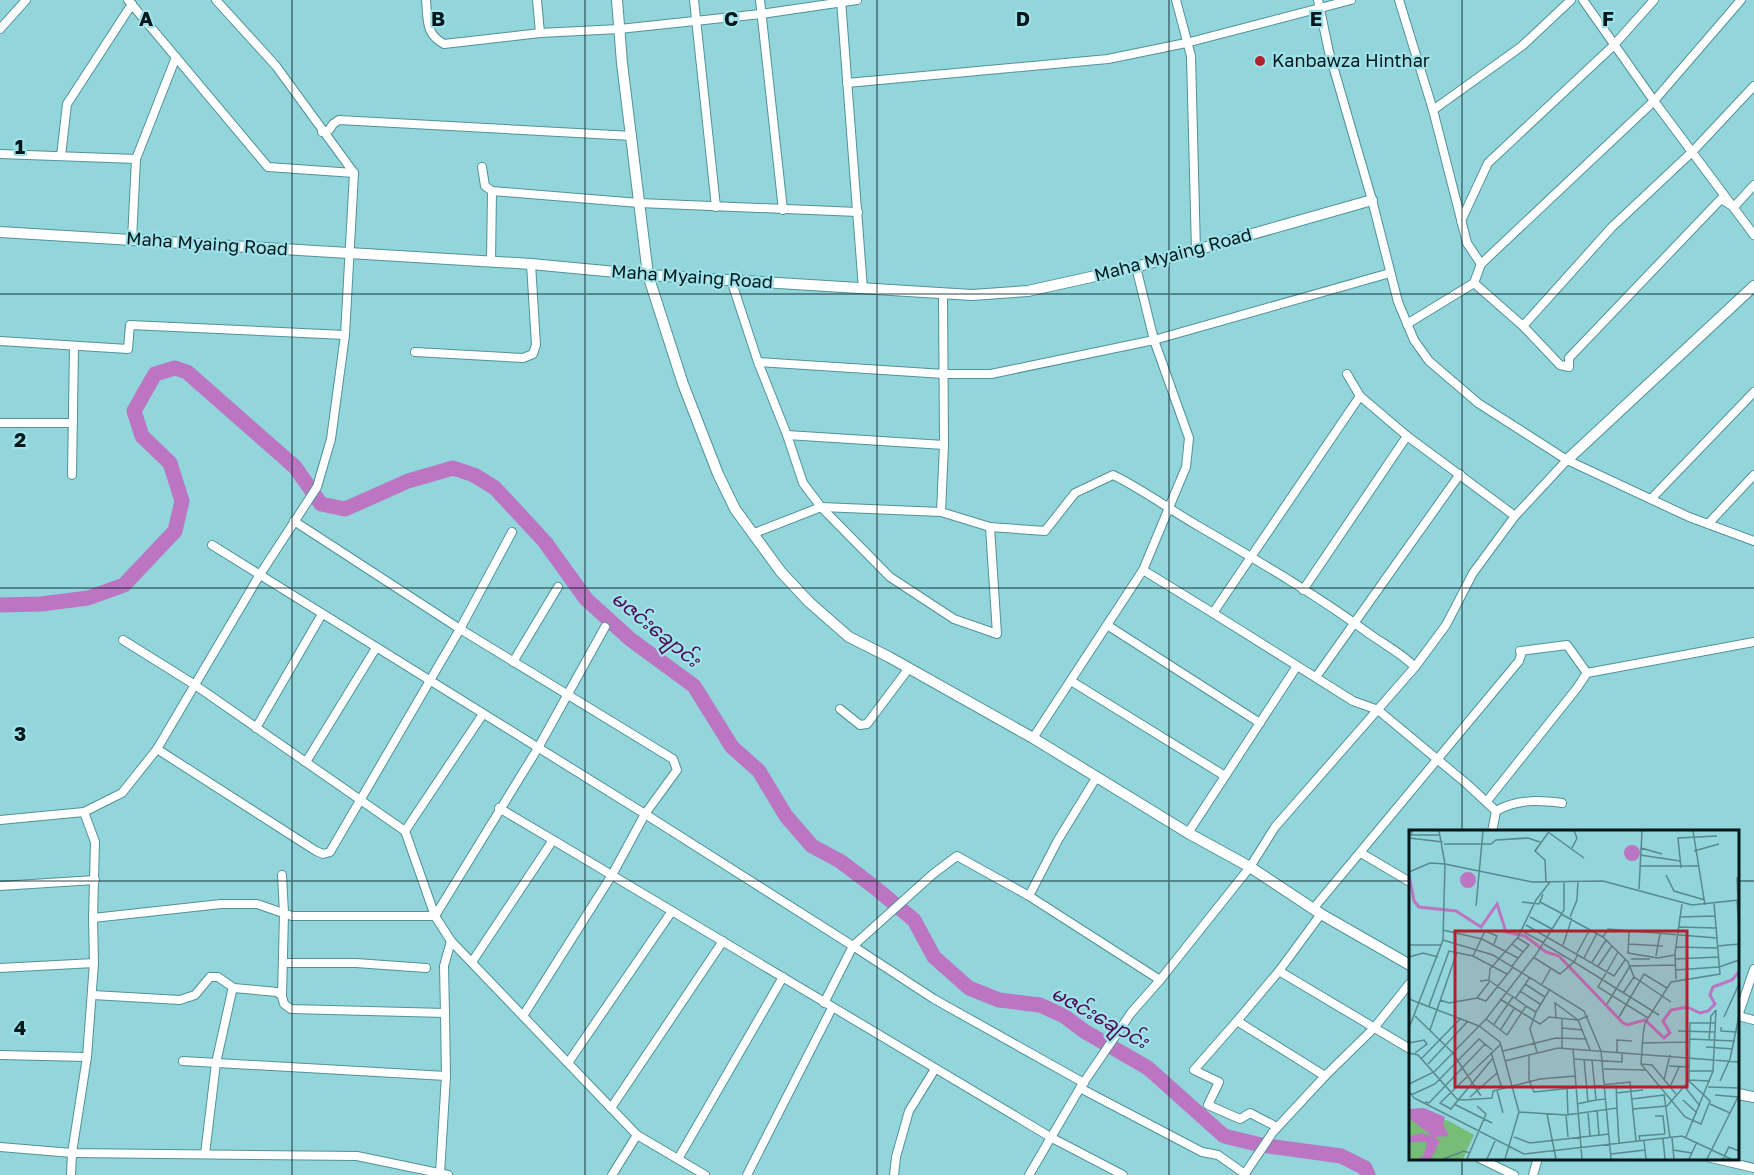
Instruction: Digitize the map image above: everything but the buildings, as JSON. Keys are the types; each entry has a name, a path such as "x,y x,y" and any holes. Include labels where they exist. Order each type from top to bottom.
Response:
{"street":[{"path":"0,820 84,812 122,794 158,749 259,576 317,487 331,439 345,335 354,173 276,66 216,0"},
{"path":"426,0 429,27 434,38 444,44 540,33 619,29 696,21 857,0"},
{"path":"537,0 540,33"},
{"path":"617,0 648,275 683,384 718,474 735,509 781,572 809,602 849,638 909,668 1033,738 1188,833 1250,867 1317,912 1409,964"},
{"path":"694,0 716,207"},
{"path":"760,0 783,210"},
{"path":"1176,0 1191,56 1196,251"},
{"path":"1318,0 1329,52 1372,200 1398,302 1414,340 1429,361 1478,403 1567,460 1708,524 1754,541"},
{"path":"847,83 1108,59 1186,43 1351,0"},
{"path":"1399,0 1433,110 1467,243 1481,264"},
{"path":"1433,110 1522,46 1571,0"},
{"path":"1583,0 1654,101 1754,235"},
{"path":"1461,221 1488,163 1615,43 1654,0"},
{"path":"1407,324 1474,283 1481,264 1654,101 1741,0"},
{"path":"0,29 23,1"},
{"path":"61,156 68,104 130,2 268,167 354,173"},
{"path":"841,2 863,290"},
{"path":"132,240 136,159 176,57"},
{"path":"1523,326 1612,227 1693,151 1754,86"},
{"path":"322,132 329,130 339,120 632,136"},
{"path":"0,154 136,159"},
{"path":"482,167 485,186 492,191 639,203 858,212"},
{"path":"1734,207 1754,185"},
{"path":"491,262 492,191"},
{"path":"1474,283 1523,326 1560,365 1569,367 1569,358 1721,199 1734,207"},
{"name":"Maha Myaing Road","path":"0,232 531,264 648,275 972,295 1028,291 1136,267 1372,200"},
{"path":"415,352 522,358 533,354 536,345 531,264"},
{"path":"1033,738 1143,570 1170,510 1186,467 1189,438 1154,340 1136,267"},
{"path":"758,362 944,374 991,374 1154,340 1390,273"},
{"path":"731,280 758,362 803,483 821,507 890,577 954,619 998,634 990,527"},
{"path":"1029,1175 1082,1085 1131,1012 1160,980 1250,867 1275,827 1415,667 1446,625 1473,573 1515,516 1567,460 1754,286"},
{"path":"941,512 944,445 944,294"},
{"path":"0,341 128,349 130,325 345,335"},
{"path":"72,475 74,346"},
{"path":"1347,374 1360,396 1407,436 1515,516"},
{"path":"1651,499 1754,392"},
{"path":"1214,613 1360,396"},
{"path":"0,423 73,423"},
{"path":"787,435 944,445"},
{"path":"1303,590 1407,436"},
{"path":"1316,678 1460,474"},
{"path":"752,534 821,507 941,512 990,527 1045,531 1075,493 1113,475 1137,487 1170,510 1251,557 1355,623 1403,654 1415,667"},
{"path":"1708,524 1754,475"},
{"path":"295,520 460,629 673,759 677,770 645,814 612,875 523,1016"},
{"path":"158,749 316,851 323,854 330,852 460,629 512,532"},
{"path":"212,545 645,814 934,999 1202,1152 1218,1155 1245,1174 1275,1130 1374,1028 1409,984"},
{"path":"1143,570 1353,701 1378,710 1496,811"},
{"path":"513,662 558,587"},
{"path":"256,728 322,615"},
{"path":"1107,625 1260,723"},
{"path":"435,916 538,747 605,627"},
{"path":"123,640 195,686 405,831 435,916 452,941 637,1135 705,1175"},
{"path":"1487,801 1587,673 1754,642"},
{"path":"1275,1130 1251,1113 1240,1119 1208,1105 1219,1082 1194,1070 1279,971 1317,912 1361,853 1520,661 1520,651 1567,645 1587,673"},
{"path":"306,762 376,648"},
{"path":"1188,833 1297,666"},
{"path":"840,709 860,725 867,724 909,668"},
{"path":"1071,681 1225,776"},
{"path":"405,831 483,714"},
{"path":"1029,896 1058,840 1096,778"},
{"path":"1492,830 1496,811 1508,804 1524,800 1562,804"},
{"path":"499,808 1052,1138 1123,1175"},
{"path":"71,1175 93,995 95,842 84,812"},
{"path":"471,962 553,840"},
{"path":"1361,853 1409,881"},
{"path":"747,1175 828,1006 853,946 957,856 1029,896 1160,980"},
{"path":"282,875 284,913 282,996 284,1004 291,1009 445,1013"},
{"path":"0,886 95,880"},
{"path":"93,918 221,904 257,904 292,916 435,916"},
{"path":"568,1063 672,911"},
{"path":"0,1147 72,1153 357,1156 444,1174 446,1076 444,966 452,941"},
{"path":"611,1108 723,941"},
{"path":"0,968 94,963"},
{"path":"284,963 356,963 426,968"},
{"path":"1739,1010 1754,969"},
{"path":"1279,971 1409,1048"},
{"path":"93,995 180,1000 195,995 210,977 218,977 234,988 277,992 282,996"},
{"path":"678,1159 783,977"},
{"path":"205,1154 216,1063 234,988"},
{"path":"1739,1016 1754,1020"},
{"path":"1237,1021 1325,1076"},
{"path":"0,1055 87,1057"},
{"path":"183,1061 446,1076"},
{"path":"894,1175 896,1157 909,1112 935,1069"},
{"path":"1739,1094 1754,1097"},
{"path":"612,1175 637,1135"},
{"path":"1483,1160 1515,1175"},
{"path":"1533,1175 1537,1160"},
{"path":"1721,1160 1754,1167"}],"waterway":[{"name":"မဇင်းချောင်း","path":"0,605 41,604 88,598 124,585 175,531 182,501 170,463 142,436 134,411 155,374 175,368 187,372 295,467 321,504 345,509 408,481 453,468 474,475 495,488 545,542 586,599 630,639 694,686 732,747 759,771 786,816 812,846 840,861 914,920 934,957 969,988 999,1000 1040,1005 1064,1016 1084,1031 1148,1068 1224,1136 1261,1145 1341,1156 1365,1168 1368,1175"}],"place":[{"name":"Kanbawza Hinthar","path":"1260,61"}]}
